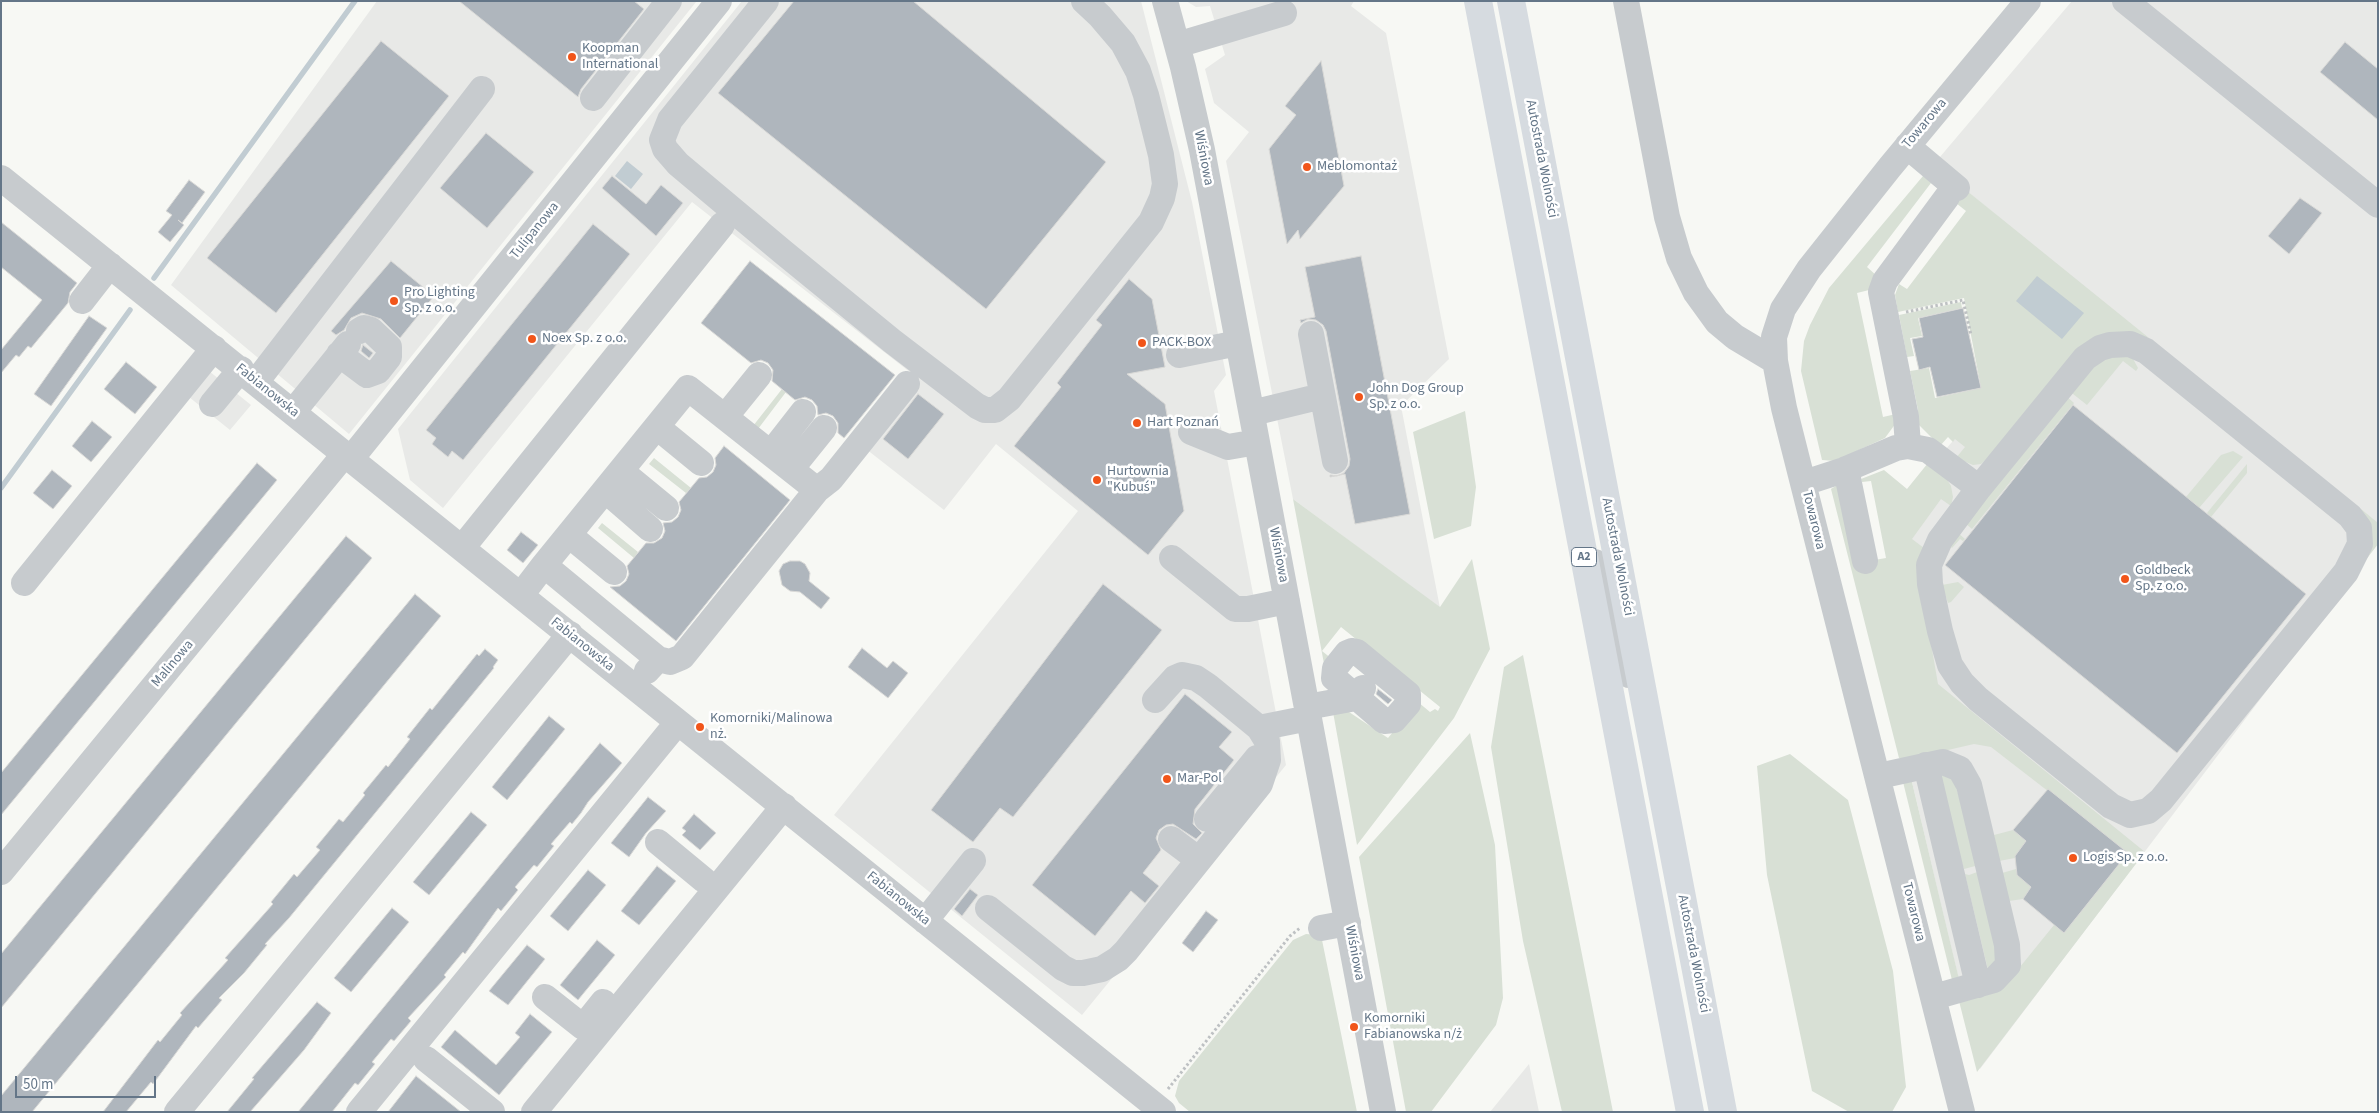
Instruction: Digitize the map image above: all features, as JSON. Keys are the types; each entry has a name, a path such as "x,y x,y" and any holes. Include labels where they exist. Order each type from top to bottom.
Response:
{"highway":[{"name":"A2","path":"1478,1 1690,1112"},
{"name":"Autostrada Wolności","path":"1511,1 1723,1112"}],"street":[{"path":"593,98 671,1 701,24"},
{"name":"Tulipanowa","path":"347,457 719,1"},
{"path":"766,1 670,120 662,140 665,149 678,164 768,240 892,341 977,406 985,410 995,410 1009,399 1151,222 1162,198 1164,184 1161,155 1138,71 1117,36 1084,1"},
{"name":"Wiśniowa","path":"1165,1 1202,150 1383,1112"},
{"path":"1626,1 1667,217 1679,258 1696,293 1714,318 1735,337 1775,361"},
{"name":"Towarowa","path":"1962,1112 1879,776 1784,408 1775,361 1774,337 1783,309 1809,270 1907,146 2028,1"},
{"path":"2126,1 2378,205"},
{"path":"1177,45 1284,14"},
{"path":"212,404 248,376 482,89"},
{"path":"1907,146 1952,193 1885,281 1880,292 1906,417 1908,446"},
{"name":"Fabianowska","path":"1,178 777,801 831,857 926,931 1114,1060 1162,1102"},
{"path":"462,548 722,225"},
{"path":"82,301 110,265"},
{"path":"1311,334 1335,461"},
{"path":"292,412 349,343"},
{"path":"1179,356 1238,343"},
{"path":"2130,344 2146,352 2350,516 2359,528 2360,544 2346,572 2161,800 2148,811 2130,815 2110,806 1978,699 1962,682 1950,665 1940,631 1930,584 1929,565 1940,540 1980,488 2085,358 2100,348 2110,345 2130,344"},
{"path":"24,582 214,348"},
{"path":"725,417 759,375"},
{"path":"544,565 658,659 670,662 682,657 817,490 831,479 906,384"},
{"path":"521,595 688,388 817,490"},
{"path":"1252,413 1322,396"},
{"path":"771,453 802,412"},
{"path":"657,427 701,463"},
{"path":"791,469 824,428"},
{"path":"1191,432 1228,447 1257,442"},
{"path":"1804,483 1846,469 1896,448 1908,446 1928,450 1980,488"},
{"name":"Malinowa","path":"1,872 347,457"},
{"path":"1598,458 1625,777"},
{"path":"1566,463 1658,772"},
{"path":"1846,469 1864,561"},
{"path":"613,480 666,508"},
{"path":"613,480 650,529"},
{"path":"569,535 614,572"},
{"path":"1172,558 1235,609 1248,609 1287,602"},
{"path":"177,1112 570,634"},
{"path":"1355,651 1378,668 1407,692 1409,697 1408,704 1396,718 1387,722 1336,681 1333,675 1335,668 1347,653 1355,651"},
{"path":"635,687 658,659"},
{"path":"1207,819 1263,737 1308,713 1356,698 1378,668"},
{"path":"988,908 1063,968 1073,973 1092,972 1118,959 1199,860 1260,784 1266,769 1263,737 1208,686 1189,676 1182,675 1175,678 1155,700"},
{"path":"359,1112 678,722"},
{"path":"1879,776 1926,765 1949,763 1964,773 1981,832 2009,959 2008,965 1999,977 1934,997"},
{"path":"1926,765 1978,985"},
{"path":"545,997 583,1027 704,880 777,801"},
{"path":"534,1112 777,801"},
{"path":"1170,839 1199,860"},
{"path":"658,842 704,880"},
{"path":"926,931 974,861"},
{"path":"1321,928 1348,923"},
{"path":"426,1059 492,1112"}],"path":[{"path":"1905,312 1963,300 1971,335"},
{"path":"1162,1102 1290,936 1303,927 1321,928"}],"shaded area":[{"path":"377,1 696,2 349,434 171,285"},
{"path":"742,1 1141,1 1192,202 1226,375 1214,391 1286,765 1082,1015 834,815 1078,511 996,444 944,510 866,449 920,380 692,202 443,508 410,480 398,429"},
{"path":"1186,1 1354,1 1351,6 1386,33 1449,359 1401,406 1440,608 1293,499 1226,161 1249,132 1214,103 1205,69 1225,55 1210,6 1196,7"},
{"path":"2072,1 2378,1 2378,544 1980,1069 1911,778 1902,499 1959,434 1989,457 1996,215 1934,164"},
{"path":"627,161 643,174 631,189 615,176"},
{"path":"1928,170 1961,186 2149,338 2127,332 1981,464 1973,465 1956,458 1965,447 1955,439 1953,442 1948,437 1940,446 1918,424 1918,410 1910,371 1929,368 1935,398 1981,388 1964,298 1898,312 1895,295 1899,284 1907,289 1966,211 1931,183 1867,267 1877,276 1869,290 1857,293 1883,417 1896,414 1896,423 1885,438 1835,461 1822,460 1801,371 1804,341 1829,288"},
{"path":"2037,276 2084,313 2062,339 2016,301"},
{"path":"1961,302 1962,308 1918,318 1922,336 1910,338 1914,356 1907,357 1899,315"},
{"path":"2105,355 2132,357 2138,368 2136,371 2123,361 2087,405 2068,390"},
{"path":"209,371 251,405 230,430 189,397"},
{"path":"782,389 786,392 758,429 753,426"},
{"path":"2064,394 2074,403 1972,529 1965,523 1958,533 1965,539 1963,541 1960,539 1952,548 1947,544"},
{"path":"1465,411 1476,487 1471,526 1434,539 1413,432"},
{"path":"2233,451 2243,457 2199,508 2186,497 2221,455"},
{"path":"654,458 691,488 686,493 649,464"},
{"path":"1928,463 1946,478 1951,486 1953,497 1951,506 1941,499 1912,539 1924,548 1919,574 1938,684 2145,852 1977,1072 1959,1001 2007,983 2054,925 2064,933 2128,853 1991,747 1974,744 1909,759 1899,758 1831,489 1837,485 1857,563 1886,558 1871,481 1862,482 1861,479 1884,470 1907,489"},
{"path":"2247,464 2247,473 2211,517 2207,513"},
{"path":"1293,499 1440,607 1472,559 1490,649 1454,718 1357,845 1333,712 1349,712 1388,738 1418,702 1430,712 1435,709 1438,711 1440,707 1341,627 1322,651 1332,659 1325,669"},
{"path":"2361,509 2378,523 2378,544 2364,562"},
{"path":"602,523 638,552 634,558 598,528"},
{"path":"1958,582 1964,587 1948,603 1942,585"},
{"path":"1523,655 1613,1112 1562,1112 1523,941 1491,747 1504,667"},
{"path":"1470,733 1495,845 1503,998 1496,1025 1431,1112 1406,1112 1359,857"},
{"path":"1790,754 1848,800 1893,971 1906,1087 1892,1112 1849,1112 1812,1091 1767,875 1757,766"},
{"path":"1934,773 1952,773 1979,865 1964,869"},
{"path":"1911,778 1959,979 1952,980 1903,782"},
{"path":"2013,830 2026,841 2015,858 1999,861 1994,835"},
{"path":"2016,869 2031,887 2023,899 2009,901 2002,873"},
{"path":"1980,871 2000,957 1989,974 1965,874 1969,875"},
{"path":"1306,934 1319,935 1322,940 1357,1112 1190,1112 1179,1103 1175,1096 1179,1081 1293,940"},
{"path":"1529,1064 1539,1112 1490,1112"}],"building":[{"name":"Koopman International","path":"459,1 634,1 644,9 581,89 578,97"},
{"path":"794,1 913,1 1106,162 986,309 718,93"},
{"path":"381,41 449,96 276,313 207,258"},
{"path":"2345,42 2378,69 2378,120 2320,72"},
{"name":"Meblomontaż","path":"1321,61 1344,186 1300,239 1298,230 1287,244 1269,149 1296,115 1285,106"},
{"path":"486,133 534,172 487,228 440,188"},
{"path":"612,176 646,204 661,185 683,203 656,236 602,188"},
{"path":"189,180 205,192 182,223 178,220 184,225 170,242 158,232 172,215 166,211"},
{"path":"2300,198 2322,213 2289,254 2268,236"},
{"path":"1,222 77,283 70,292 68,303 31,348 28,346 19,357 16,355 1,373 1,350 42,300 1,267"},
{"path":"593,224 630,254 463,460 452,451 448,457 432,444 436,438 426,430"},
{"name":"John Dog Group Sp. z o.o.","path":"1361,256 1410,514 1355,524 1345,474 1339,475 1344,473 1349,466 1350,459 1326,331 1323,325 1316,320 1308,319 1301,323 1300,320 1315,317 1305,267"},
{"name":"Pro Lighting Sp. z o.o.","path":"391,261 434,296 400,338 381,319 362,313 351,318 344,330 336,335 331,331"},
{"path":"750,261 895,375 844,438 838,433 838,423 833,416 826,413 818,415 817,406 812,400 805,397 795,400 772,381 773,370 768,363 761,360 751,363 701,323"},
{"path":"1129,279 1152,299 1165,367 1127,374 1165,404 1184,511 1148,555 1014,446 1061,387 1057,383 1102,325 1096,320"},
{"path":"1963,308 1981,388 1937,397 1930,367 1919,370 1912,339 1923,337 1919,318"},
{"path":"89,316 107,328 51,406 34,394"},
{"path":"363,345 373,353 369,358 361,351"},
{"path":"126,362 157,387 135,414 104,389"},
{"path":"918,394 944,414 908,459 883,439"},
{"name":"Goldbeck Sp. z o.o.","path":"2073,405 2306,594 2177,753 1945,565"},
{"path":"92,421 112,437 91,462 72,446"},
{"path":"724,446 790,500 676,641 610,587 620,586 626,581 629,574 627,566 646,543 654,543 662,538 665,531 663,523 672,522 678,517 681,510 679,502 699,478 707,477 713,472 716,465 715,458"},
{"path":"257,463 277,480 1,815 1,773"},
{"path":"52,470 72,486 53,509 33,493"},
{"path":"521,532 538,545 523,563 507,550"},
{"path":"346,536 372,558 1,1008 1,954"},
{"path":"790,561 800,561 805,564 810,573 809,581 830,598 821,609 800,592 790,591 782,585 779,571 783,564"},
{"path":"1103,584 1162,630 1013,817 1000,808 973,842 931,810"},
{"path":"415,594 441,616 32,1112 1,1112 1,1096"},
{"path":"862,648 887,668 893,661 908,673 888,698 848,667"},
{"path":"485,649 498,660 494,668 289,918 265,944 267,945 244,973 219,998 222,1000 198,1028 196,1026 153,1084 151,1082 126,1112 103,1112 158,1040 160,1042 182,1015 180,1013 228,960 225,958 273,904 271,902 294,874 297,877 320,850 316,847 339,819 343,822 365,795 363,793 386,765 388,767 410,739 407,737 430,708 432,710 477,654 479,656"},
{"path":"1378,689 1392,700 1388,704 1376,694"},
{"path":"1185,694 1232,732 1219,747 1234,760 1195,809 1193,824 1202,833 1196,839 1173,824 1166,825 1159,830 1156,838 1161,850 1143,873 1159,886 1145,903 1131,891 1095,936 1032,885"},
{"path":"549,716 565,729 507,800 492,787"},
{"path":"600,743 622,763 588,802 572,824 570,822 551,844 554,846 537,867 534,865 515,887 518,890 501,911 498,908 465,954 463,952 444,975 446,977 408,1018 411,1021 394,1041 391,1039 372,1062 375,1064 358,1085 355,1083 332,1112 298,1112"},
{"path":"2048,789 2128,853 2064,933 2023,899 2031,887 2017,875 2015,856 2026,841 2013,830"},
{"path":"648,797 666,811 646,833 629,857 611,843"},
{"path":"471,812 487,825 429,895 413,882"},
{"path":"694,814 716,833 700,850 682,835 686,831 682,828"},
{"path":"657,866 676,881 639,925 621,911"},
{"path":"588,870 606,885 568,931 550,916"},
{"path":"970,889 978,895 962,916 954,909"},
{"path":"392,908 409,922 351,992 334,978"},
{"path":"1206,911 1218,920 1193,952 1182,943"},
{"path":"597,940 615,955 578,1000 560,985"},
{"path":"527,945 545,959 508,1005 489,991"},
{"path":"317,1002 331,1013 304,1050 250,1112 227,1112 254,1079 252,1078"},
{"path":"530,1014 552,1032 499,1095 441,1047 455,1030 496,1065 520,1037 515,1033"},
{"path":"416,1076 461,1112 388,1112"}],"waterway":[{"path":"154,278 355,1"},
{"path":"1,488 130,310"}],"place":[{"name":"Koopman International","path":"572,57"},
{"name":"Meblomontaż","path":"1307,167"},
{"name":"Pro Lighting Sp. z o.o.","path":"394,301"},
{"name":"Noex Sp. z o.o.","path":"532,339"},
{"name":"PACK-BOX","path":"1142,343"},
{"name":"John Dog Group Sp. z o.o.","path":"1359,397"},
{"name":"Hart Poznań","path":"1137,423"},
{"name":"Hurtownia \"Kubuś\"","path":"1097,480"},
{"name":"Goldbeck Sp. z o.o.","path":"2125,579"},
{"name":"Komorniki/Malinowa nż.","path":"700,727"},
{"name":"Mar-Pol","path":"1167,779"},
{"name":"Logis Sp. z o.o.","path":"2073,858"},
{"name":"Komorniki Fabianowska n/ż","path":"1354,1027"}]}
